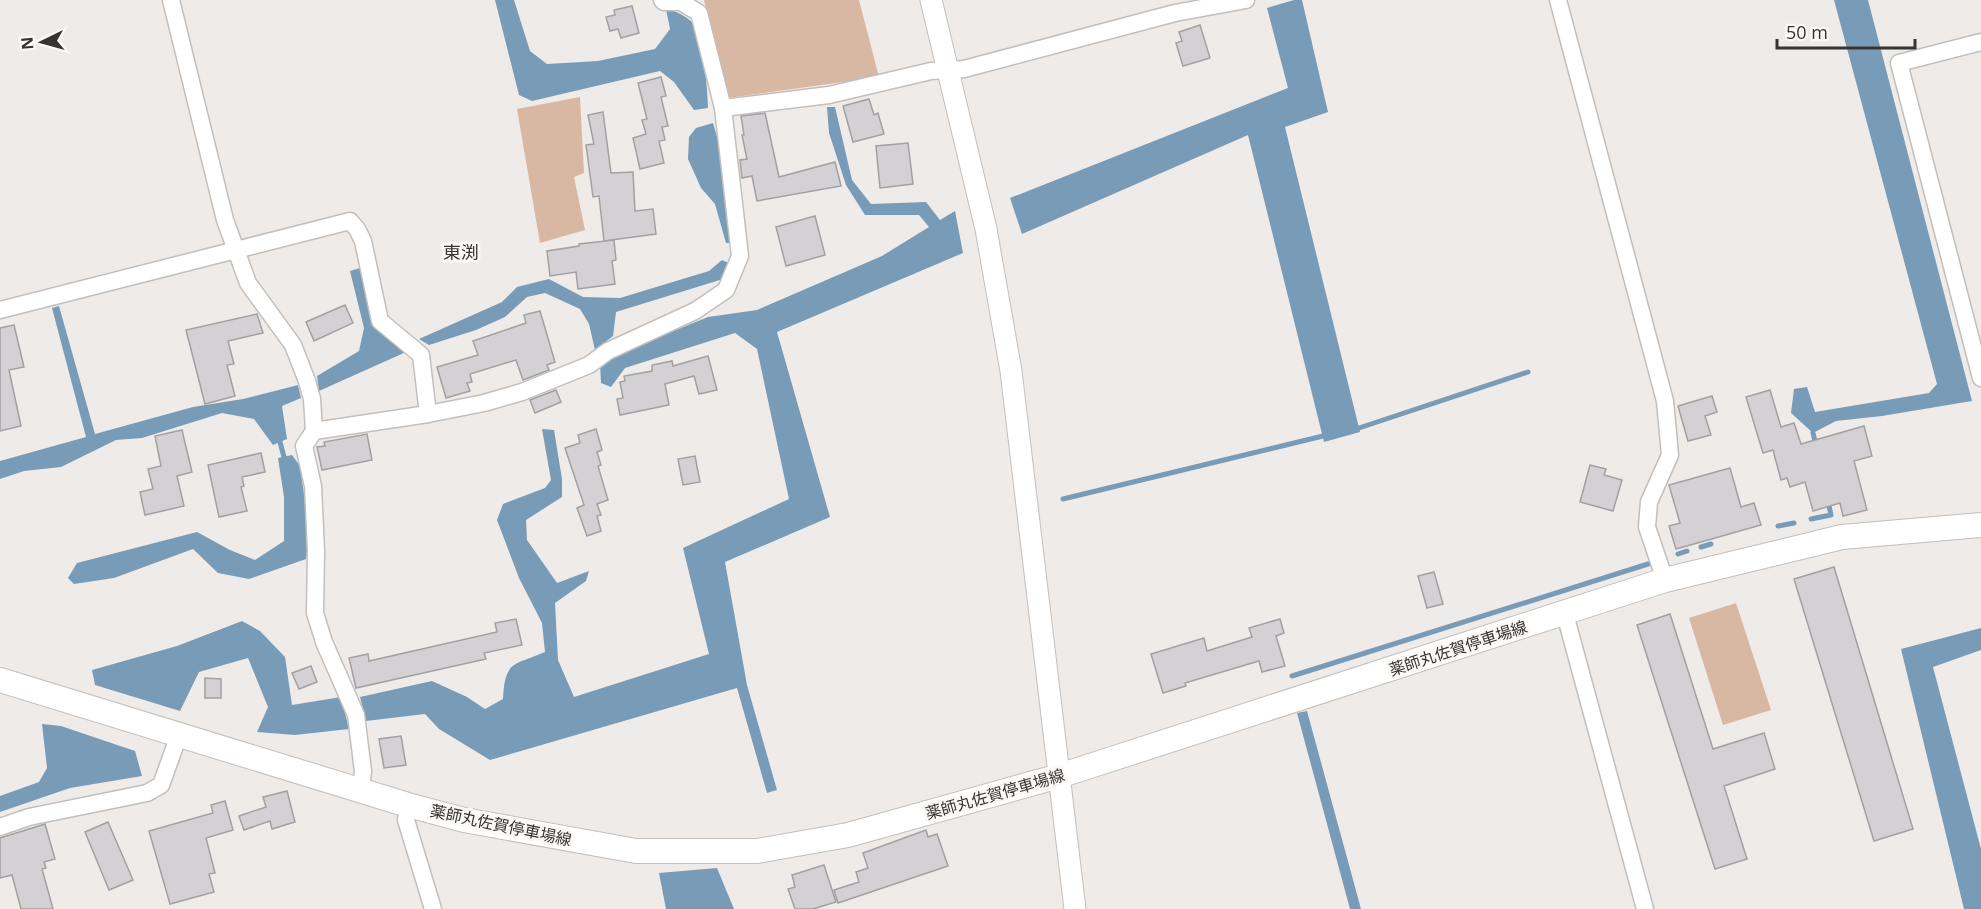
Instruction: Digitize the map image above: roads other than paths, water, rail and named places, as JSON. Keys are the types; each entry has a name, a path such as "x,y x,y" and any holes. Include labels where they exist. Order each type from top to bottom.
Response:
{"main road":[{"name":"薬師丸佐賀停車場線","path":"0,680 408,805 464,820 636,851 757,851 848,835 1059,776 1665,580 1842,537 1981,525"}],"street":[{"path":"171,0 225,220 235,249 248,283 293,345 312,399 314,431 304,446 313,486 316,551 315,613 324,642 354,711 363,771 361,790"},
{"path":"931,0 987,229 1011,371 1075,909"},
{"path":"723,108 829,95 931,71 964,69 1175,13 1246,0"},
{"path":"1558,0 1665,401 1670,455 1649,502 1647,527 1665,580"},
{"path":"314,431 428,414 484,403 522,392 589,365 602,356 695,311 726,290 740,256 723,108 699,13 681,2 663,1"},
{"path":"1981,42 1899,63 1981,378"},
{"path":"0,309 350,221 363,241 380,321 421,355 428,414"},
{"path":"1565,614 1645,909"},
{"path":"0,827 29,817 147,793 160,784 179,735"},
{"path":"408,805 406,819 432,909"}],"water":[{"path":"495,0 514,0 530,51 547,64 598,61 655,49 670,29 666,9 679,13 691,22 699,34 705,67 708,108 694,110 674,82 660,71 532,101 519,95"},
{"path":"1302,0 1328,112 1285,127 1360,432 1324,442 1248,135 1022,234 1010,198 1288,88 1267,8"},
{"path":"1834,0 1868,0 1972,401 1836,421 1813,433 1791,413 1794,389 1807,387 1815,412 1929,393 1937,384"},
{"path":"827,107 835,107 852,180 871,204 926,202 940,220 955,211 963,253 777,332 830,517 725,562 747,685 777,790 767,793 737,688 490,760 439,729 425,714 366,721 360,697 432,681 467,697 485,709 503,699 506,677 513,666 545,652 542,623 519,578 497,520 503,504 545,488 551,480 542,429 554,430 562,479 562,497 526,520 527,540 557,583 589,571 586,581 555,603 558,660 574,697 709,654 683,548 789,499 757,349 735,333 625,368 611,387 601,383 600,364 622,352 708,317 757,310 882,256 929,227 919,215 865,215 846,185 829,133"},
{"path":"713,123 728,175 731,243 726,243 715,204 701,188 688,159 689,137 696,128"},
{"path":"722,260 731,264 723,279 616,312 613,336 595,350 589,324 580,309 545,293 527,297 505,317 476,330 429,345 419,339 502,302 517,287 549,279 583,297 620,298 709,271"},
{"path":"360,268 374,326 406,352 319,391 317,376 359,351 364,328 350,271"},
{"path":"59,306 95,434 193,407 243,399 298,385 301,398 282,406 287,439 273,445 254,419 222,413 142,438 116,440 61,467 24,471 0,479 0,461 86,437 52,308"},
{"path":"292,455 300,466 309,530 306,559 249,579 218,573 193,549 114,578 74,584 68,578 77,563 197,532 230,550 255,560 284,541 284,497 278,458"},
{"path":"242,621 260,631 285,657 292,705 341,697 349,729 295,735 257,732 268,707 248,658 199,672 180,711 95,685 92,670 177,646"},
{"path":"1981,628 1981,650 1933,667 1981,849 1981,909 1964,909 1901,649"},
{"path":"1307,711 1361,909 1350,909 1297,713"},
{"path":"42,724 61,726 135,751 142,776 70,788 0,812 0,796 39,782 47,768"},
{"path":"717,868 734,909 666,909 659,873"}],"waterway":[{"path":"1359,428 1528,372"},
{"path":"1813,433 1816,445"},
{"path":"1063,499 1323,436"},
{"path":"280,442 284,457"},
{"path":"1811,519 1831,515 1828,501"},
{"path":"1778,526 1794,523"},
{"path":"1701,547 1711,544"},
{"path":"1678,554 1687,551"},
{"path":"1292,676 1648,564"}],"district":[{"name":"東渕","path":"461,252"}]}
